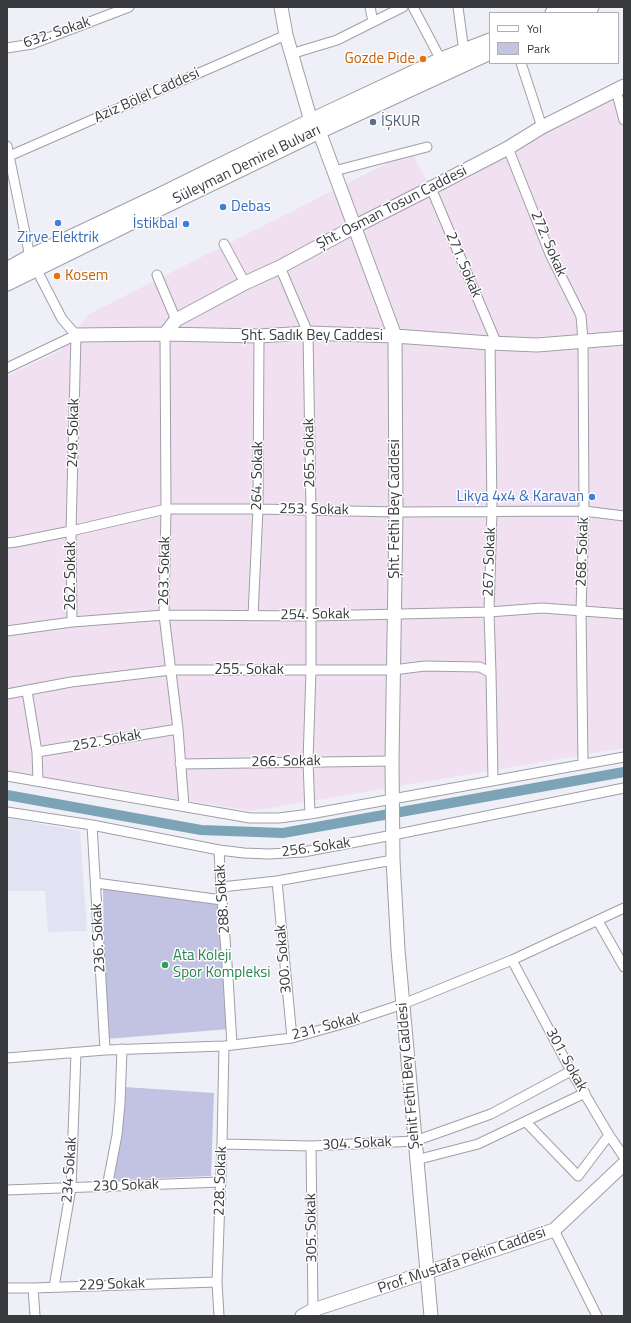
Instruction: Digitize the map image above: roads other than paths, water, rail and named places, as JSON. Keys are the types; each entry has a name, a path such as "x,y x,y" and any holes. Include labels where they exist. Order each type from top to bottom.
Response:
{"main road":[{"path":"555,12 567,7"},
{"path":"580,12 591,7"},
{"name":"Süleyman Demirel Bulvarı","path":"315,126 441,60 489,41"},
{"name":"Süleyman Demirel Bulvarı","path":"7,283 34,263 161,195 315,126 489,52"},
{"name":"Süleyman Demirel Bulvarı","path":"7,270 34,263"}],"street":[{"name":"632. Sokak","path":"7,48 32,44 129,7"},
{"name":"Şht. Fethi Bey Caddesi","path":"281,7 286,35 315,126 334,171 395,336 396,512 392,761 393,835"},
{"path":"370,7 373,22"},
{"path":"292,54 337,40 403,7"},
{"path":"413,7 441,60"},
{"path":"458,7 464,52"},
{"name":"Aziz Bölel Caddesi","path":"8,157 286,35"},
{"path":"521,64 542,127"},
{"path":"620,88 624,120"},
{"name":"Şht. Osman Tosun Caddesi","path":"165,334 176,320 508,148 542,127 620,88"},
{"path":"7,146 8,157 34,263 62,319 76,335"},
{"path":"334,171 427,147"},
{"name":"272. Sokak","path":"508,148 550,254 580,316 583,341"},
{"name":"271. Sokak","path":"431,188 493,342"},
{"path":"224,244 245,283"},
{"name":"265. Sokak","path":"280,267 308,333 312,616 308,761 310,814"},
{"path":"157,275 176,320"},
{"name":"Şht. Sadık Bey Caddesi","path":"7,368 76,335 165,334 259,336 308,333 537,344 624,338"},
{"name":"263. Sokak","path":"165,334 166,509 164,615 172,670 184,806"},
{"name":"249. Sokak","path":"71,531 76,335"},
{"name":"264. Sokak","path":"253,616 258,509 259,336"},
{"name":"268. Sokak","path":"583,341 584,511 581,611 583,764"},
{"name":"267. Sokak","path":"493,342 492,511 489,612 492,673 493,780"},
{"name":"253. Sokak","path":"7,543 71,531 166,509 396,512 584,511 624,516"},
{"name":"262. Sokak","path":"71,531 72,622"},
{"name":"254. Sokak","path":"7,631 72,622 164,615 312,616 489,612 542,608 624,614"},
{"name":"255. Sokak","path":"7,694 71,682 172,670 393,670 425,666 480,667 492,673"},
{"path":"27,691 37,752 38,781"},
{"name":"252. Sokak","path":"37,752 178,729"},
{"path":"7,776 250,818 279,818 310,814 624,757"},
{"name":"266. Sokak","path":"180,764 392,761"},
{"name":"256. Sokak","path":"7,812 92,825 220,850 269,854 296,852 393,835 624,788"},
{"name":"236. Sokak","path":"92,825 105,1050"},
{"name":"Şehit Fethi Bey Caddesi","path":"393,835 398,950 431,1316"},
{"name":"288. Sokak","path":"220,850 228,1045"},
{"path":"221,887 276,881 393,860"},
{"name":"300. Sokak","path":"276,881 292,1038"},
{"path":"96,883 222,900"},
{"name":"231. Sokak","path":"7,1058 105,1050 228,1045 292,1038 349,1022 403,1004 512,960 624,908"},
{"path":"598,921 624,967"},
{"name":"301. Sokak","path":"512,960 571,1071 609,1135 624,1157"},
{"name":"228. Sokak","path":"219,1316 217,1282 222,1144 228,1045"},
{"path":"107,1187 118,1129 122,1050"},
{"name":"234 Sokak","path":"54,1287 71,1188 76,1053"},
{"name":"304. Sokak","path":"222,1144 311,1146 415,1141 491,1114 571,1071"},
{"path":"416,1160 478,1144 585,1093"},
{"path":"526,1122 578,1176 609,1135"},
{"name":"305. Sokak","path":"307,1313 311,1146"},
{"name":"Prof. Mustafa Pekin Caddesi","path":"307,1313 554,1230 624,1164"},
{"name":"230 Sokak","path":"7,1190 221,1182"},
{"path":"554,1230 596,1316"},
{"name":"229 Sokak","path":"7,1288 217,1282"},
{"path":"34,1288 34,1316"}],"waterway":[{"path":"7,795 201,830 283,833 624,772"}],"place":[{"name":"Gozde Pide","path":"423,59"},
{"name":"İŞKUR","path":"373,122"},
{"name":"Debas","path":"223,207"},
{"name":"Zirve Elektrik","path":"58,223"},
{"name":"İstikbal","path":"186,224"},
{"name":"Kosem","path":"57,276"},
{"name":"Likya 4x4 & Karavan","path":"592,497"},
{"name":"Ata Koleji Spor Kompleksi","path":"165,965"}]}
